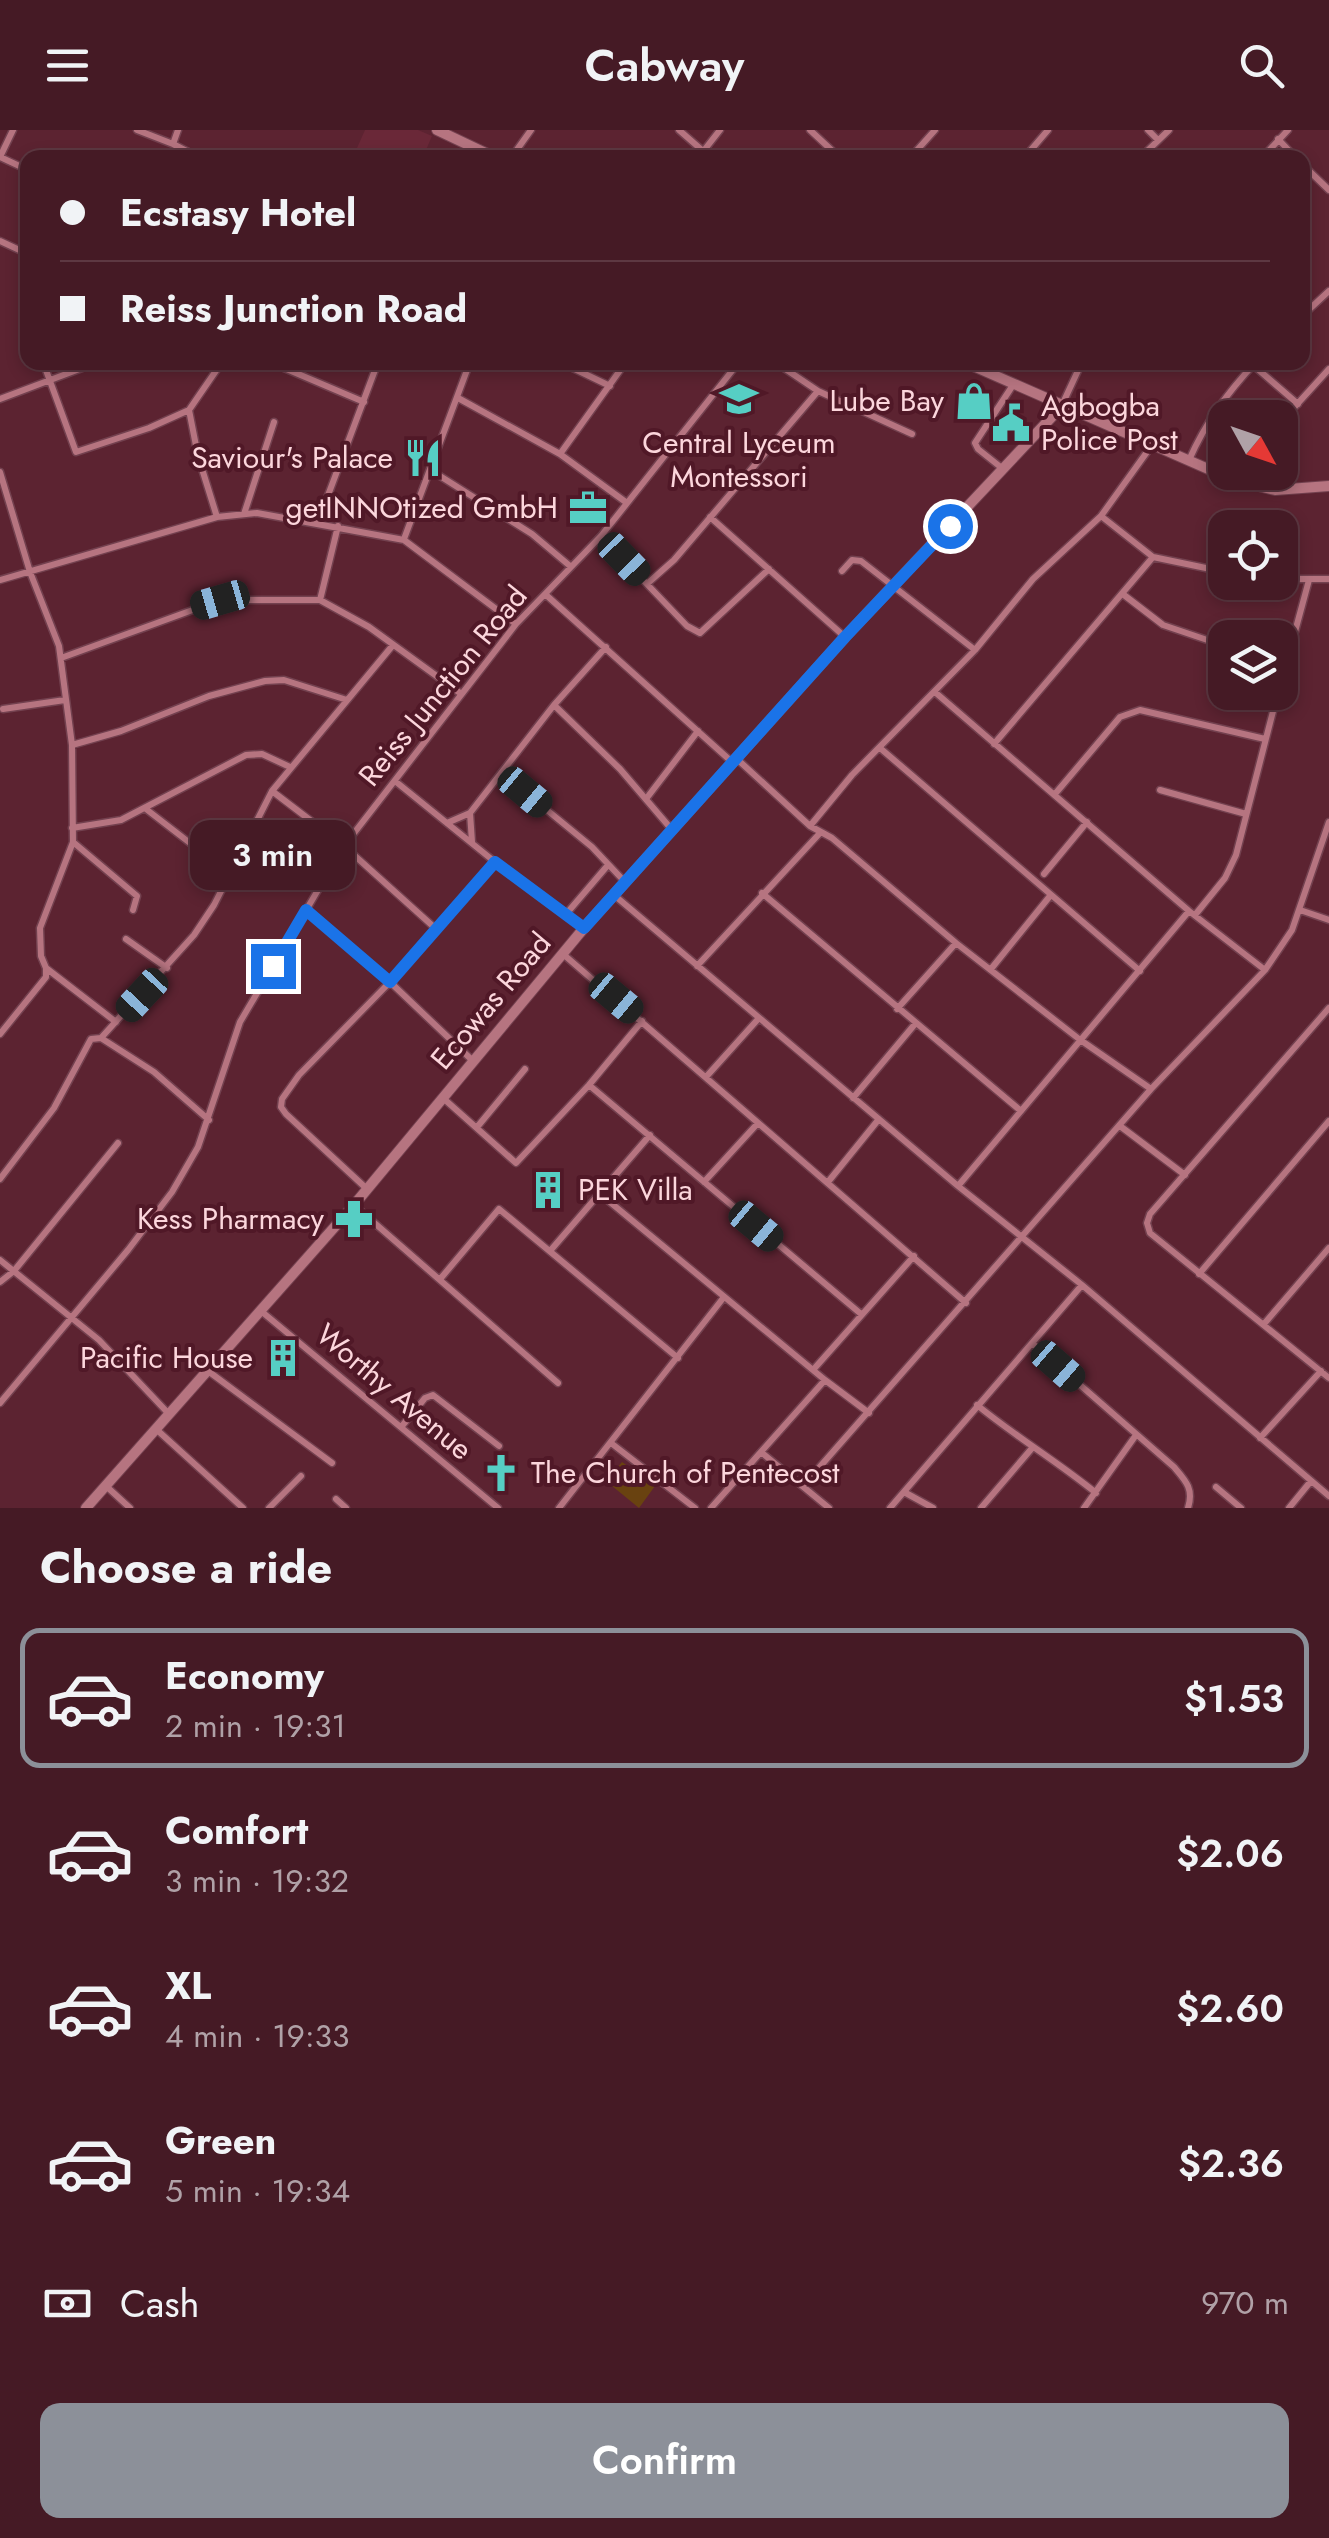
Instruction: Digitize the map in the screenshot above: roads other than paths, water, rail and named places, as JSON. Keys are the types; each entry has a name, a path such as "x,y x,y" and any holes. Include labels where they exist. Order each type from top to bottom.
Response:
{"street":[{"path":"13,130 0,157 20,166"},
{"path":"137,130 185,150"},
{"path":"174,144 178,130"},
{"path":"679,130 696,150"},
{"path":"703,150 720,130"},
{"path":"810,130 831,150"},
{"path":"917,150 936,130"},
{"path":"1031,150 1048,130"},
{"path":"1148,130 1158,140"},
{"path":"1148,150 1168,130"},
{"path":"1269,150 1288,130"},
{"path":"441,131 480,150"},
{"path":"1278,139 1288,150"},
{"path":"466,150 468,144"},
{"path":"1310,172 1329,190"},
{"path":"1310,309 1329,291"},
{"path":"45,370 76,452 189,410 216,370"},
{"path":"0,398 76,370"},
{"path":"289,370 364,402"},
{"path":"318,522 375,370"},
{"path":"404,540 467,370"},
{"path":"577,370 610,386"},
{"path":"560,454 621,370"},
{"name":"Reiss Junction Road","path":"0,1403 172,1192 209,1120 240,1022 344,846 516,624 601,536 733,370"},
{"path":"786,370 818,392 912,434"},
{"path":"981,370 1208,467"},
{"path":"1062,406 1078,370"},
{"path":"1189,460 1204,426 1248,370"},
{"path":"1261,370 1294,400"},
{"path":"1298,404 1328,370"},
{"path":"1003,469 975,443 1012,384"},
{"path":"648,583 674,560 818,392"},
{"path":"458,398 510,423 560,454 627,503"},
{"name":"Ecowas Road","path":"86,1508 354,1205 614,894 845,637 1062,406"},
{"path":"189,410 198,456 218,517"},
{"path":"244,514 274,422"},
{"path":"810,826 852,775 975,650 1033,579 1101,516 1152,445"},
{"path":"198,456 248,460"},
{"path":"432,470 532,534 570,566"},
{"path":"0,472 61,658 72,745 73,842 40,928 46,977 1,1030"},
{"path":"1298,487 1329,486"},
{"path":"0,580 218,517 244,514 318,522 404,540 516,624"},
{"path":"1101,516 1153,558 1208,569"},
{"path":"710,518 845,637"},
{"path":"320,600 338,526"},
{"path":"601,536 687,626 700,633 769,569"},
{"path":"994,744 1153,558"},
{"path":"842,571 856,559 975,650"},
{"path":"1298,580 1329,579"},
{"path":"1296,620 1309,580"},
{"path":"546,594 810,826 832,838 956,943 1150,1089"},
{"path":"1124,595 1163,625 1208,640"},
{"path":"61,658 220,600 320,600 460,693"},
{"path":"100,1038 167,968 214,905 272,791 393,645"},
{"path":"447,823 470,813 554,705 606,647"},
{"path":"72,745 121,731 209,696 264,681 284,680 347,700"},
{"path":"936,693 1192,913 1265,970"},
{"path":"3,709 65,700"},
{"path":"554,705 673,831"},
{"path":"1054,794 1120,717 1129,712 1140,710 1265,739"},
{"path":"958,1186 1079,1039 1232,867 1273,710"},
{"path":"646,799 698,731"},
{"path":"880,748 1140,971"},
{"path":"72,828 102,825 146,808 246,755 262,754 290,767"},
{"path":"395,781 584,928"},
{"path":"1160,790 1246,814"},
{"path":"272,791 344,846 435,928"},
{"path":"525,792 592,847 625,882"},
{"path":"146,808 230,874"},
{"path":"470,813 472,843"},
{"path":"1044,874 1086,822"},
{"path":"803,1486 1150,1089 1265,970 1283,946 1300,910 1329,822"},
{"path":"697,966 820,833"},
{"path":"73,842 137,896 133,910"},
{"path":"366,1189 286,1114 281,1107 282,1099 299,1075 390,982 495,862"},
{"path":"566,912 608,864"},
{"path":"762,893 1020,1112"},
{"path":"614,894 1329,1496"},
{"path":"990,969 1050,896"},
{"path":"306,910 474,1062"},
{"path":"1300,910 1329,920"},
{"path":"126,940 167,968"},
{"path":"897,1009 956,943"},
{"path":"563,954 966,1302"},
{"path":"46,968 116,1022"},
{"path":"1329,1008 1150,1214 1148,1223 1150,1233 1329,1378"},
{"path":"706,1078 758,1018"},
{"path":"443,1098 516,1162 589,1085 642,1020"},
{"path":"853,1098 915,1024"},
{"path":"0,1179 54,1108 86,1046 95,1037 154,1072 209,1120"},
{"path":"478,1126 526,1069"},
{"path":"589,1085 861,1314"},
{"path":"828,1182 880,1120"},
{"path":"1199,1274 1329,1121"},
{"path":"704,1182 758,1123"},
{"path":"1120,1126 1184,1174"},
{"path":"550,1251 650,1134"},
{"path":"0,1282 118,1143"},
{"path":"600,1193 869,1413"},
{"path":"354,1205 558,1383"},
{"path":"441,1278 498,1209 678,1358"},
{"path":"1264,1324 1326,1258 1329,1248"},
{"path":"813,1370 914,1256"},
{"path":"0,1260 99,1340 169,1414"},
{"path":"890,1508 1082,1285"},
{"path":"559,1508 724,1297"},
{"name":"Worthy Avenue","path":"261,1311 498,1508"},
{"path":"1032,1343 1174,1467 1189,1484 1192,1495 1188,1508"},
{"path":"208,1371 332,1463"},
{"path":"1260,1438 1321,1371"},
{"path":"710,1508 824,1380"},
{"path":"402,1426 424,1398 432,1395 499,1446"},
{"path":"978,1406 1096,1493"},
{"path":"156,1429 243,1508"},
{"path":"1084,1508 1136,1435"},
{"path":"611,1442 695,1508"},
{"path":"982,1508 1033,1447"},
{"path":"761,1452 829,1508"},
{"path":"269,1508 301,1476"},
{"path":"1289,1508 1311,1481"},
{"path":"106,1486 130,1508"},
{"path":"1216,1487 1241,1508"},
{"path":"904,1492 933,1508"},
{"path":"336,1499 346,1508"}],"place":[{"name":"Central Lyceum Montessori","path":"739,399"},
{"name":"Lube Bay","path":"974,401"},
{"name":"Agbogba Police Post","path":"1011,423"},
{"name":"Saviour's Palace","path":"423,458"},
{"name":"getINNOtized GmbH","path":"588,508"},
{"name":"PEK Villa","path":"548,1190"},
{"name":"Kess Pharmacy","path":"354,1219"},
{"name":"Pacific House","path":"283,1358"},
{"name":"The Church of Pentecost","path":"501,1473"}]}
